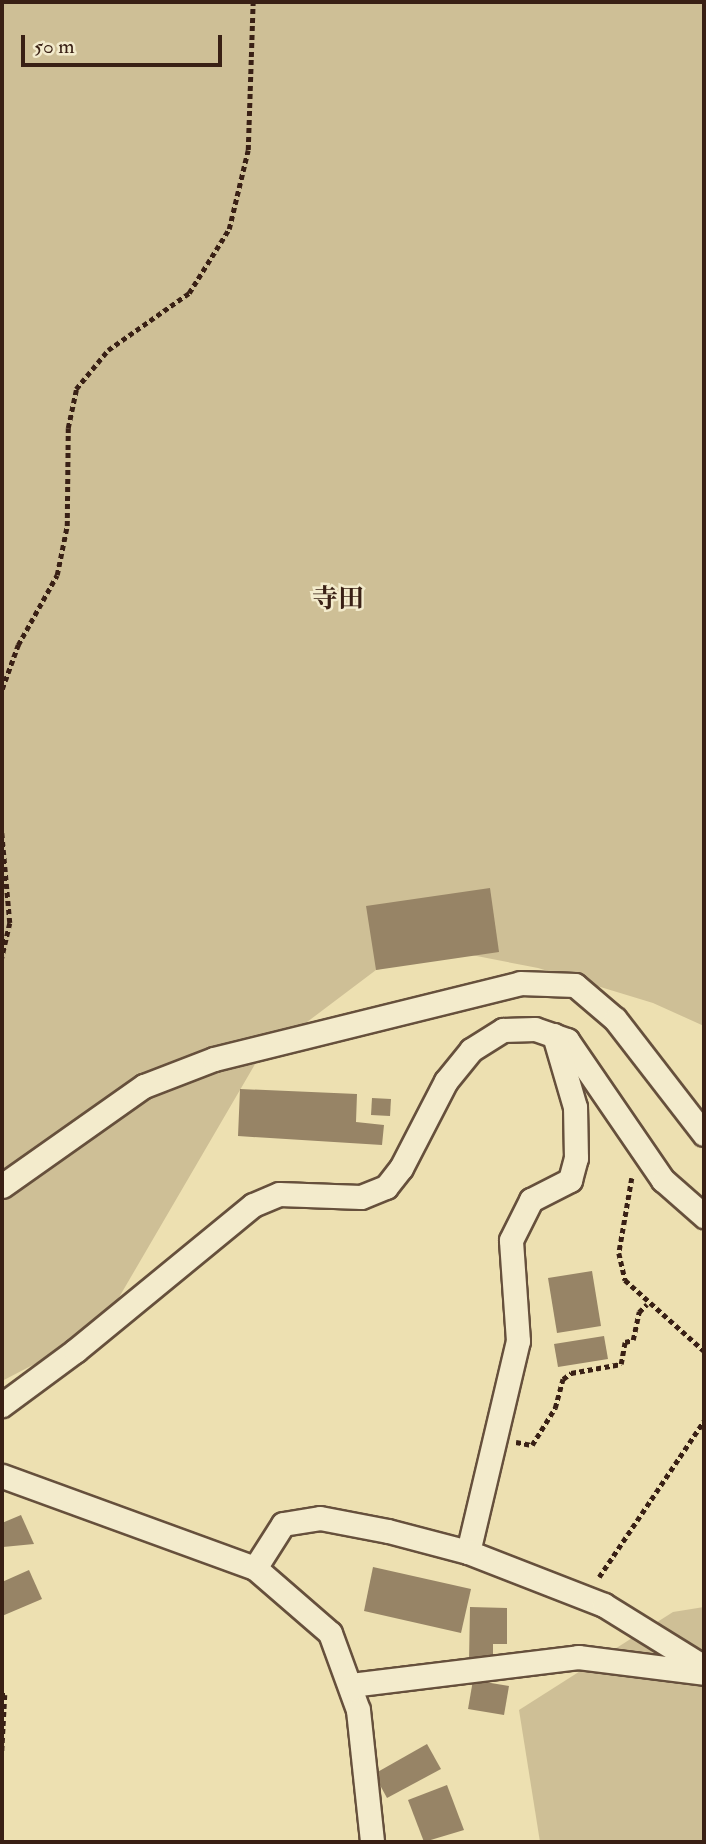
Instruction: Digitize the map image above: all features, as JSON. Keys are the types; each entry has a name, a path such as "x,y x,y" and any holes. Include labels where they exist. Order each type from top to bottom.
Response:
{"street":[{"path":"2,1186 144,1086 214,1059 520,983 575,985 615,1019 704,1134"},
{"path":"2,1405 75,1351 253,1205 279,1194 361,1196 386,1187 401,1168 446,1081 471,1050 503,1030 535,1029 567,1040 663,1180 704,1216"},
{"path":"468,1552 518,1341 511,1240 531,1200 570,1180 576,1158 575,1107 554,1035"},
{"path":"2,1476 256,1568 330,1633 358,1710 372,1842"},
{"path":"256,1568 283,1524 320,1518 468,1552 586,1598 704,1667"},
{"path":"351,1685 578,1657 704,1673"}],"path":[{"path":"2,690 18,645 57,575 66,526 68,428 76,389 108,349 189,293 229,229 248,150 253,2"},
{"path":"2,833 10,923 2,959"},
{"path":"639,1146 619,1253 625,1280 648,1304 704,1351"},
{"path":"495,1438 532,1445 555,1408 563,1379 570,1373 621,1364 625,1342 633,1340 639,1312 648,1304"},
{"path":"586,1598 704,1421"},
{"path":"2,1695 5,1695 2,1751"}],"shaded area":[{"path":"2,2 704,2 704,1026 653,1003 538,968 451,951 376,970 258,1059 100,1330 2,1381"},
{"path":"704,1607 704,1842 540,1842 519,1710 673,1612"}],"building":[{"path":"490,888 499,952 376,970 366,906"},
{"path":"240,1089 357,1094 356,1122 384,1125 382,1145 238,1136"},
{"path":"372,1098 391,1099 390,1116 371,1115"},
{"path":"592,1271 601,1326 557,1333 548,1278"},
{"path":"604,1336 608,1359 558,1367 554,1344"},
{"path":"21,1515 34,1544 3,1547 2,1523"},
{"path":"373,1567 471,1589 461,1633 364,1611"},
{"path":"29,1570 42,1599 2,1616 2,1582"},
{"path":"470,1607 507,1608 507,1644 493,1644 493,1661 469,1661"},
{"path":"473,1680 509,1686 504,1715 468,1709"},
{"path":"427,1744 441,1769 387,1798 374,1774"},
{"path":"447,1785 464,1830 424,1842 408,1800"}],"district":[{"name":"寺田","path":"338,600"}]}
